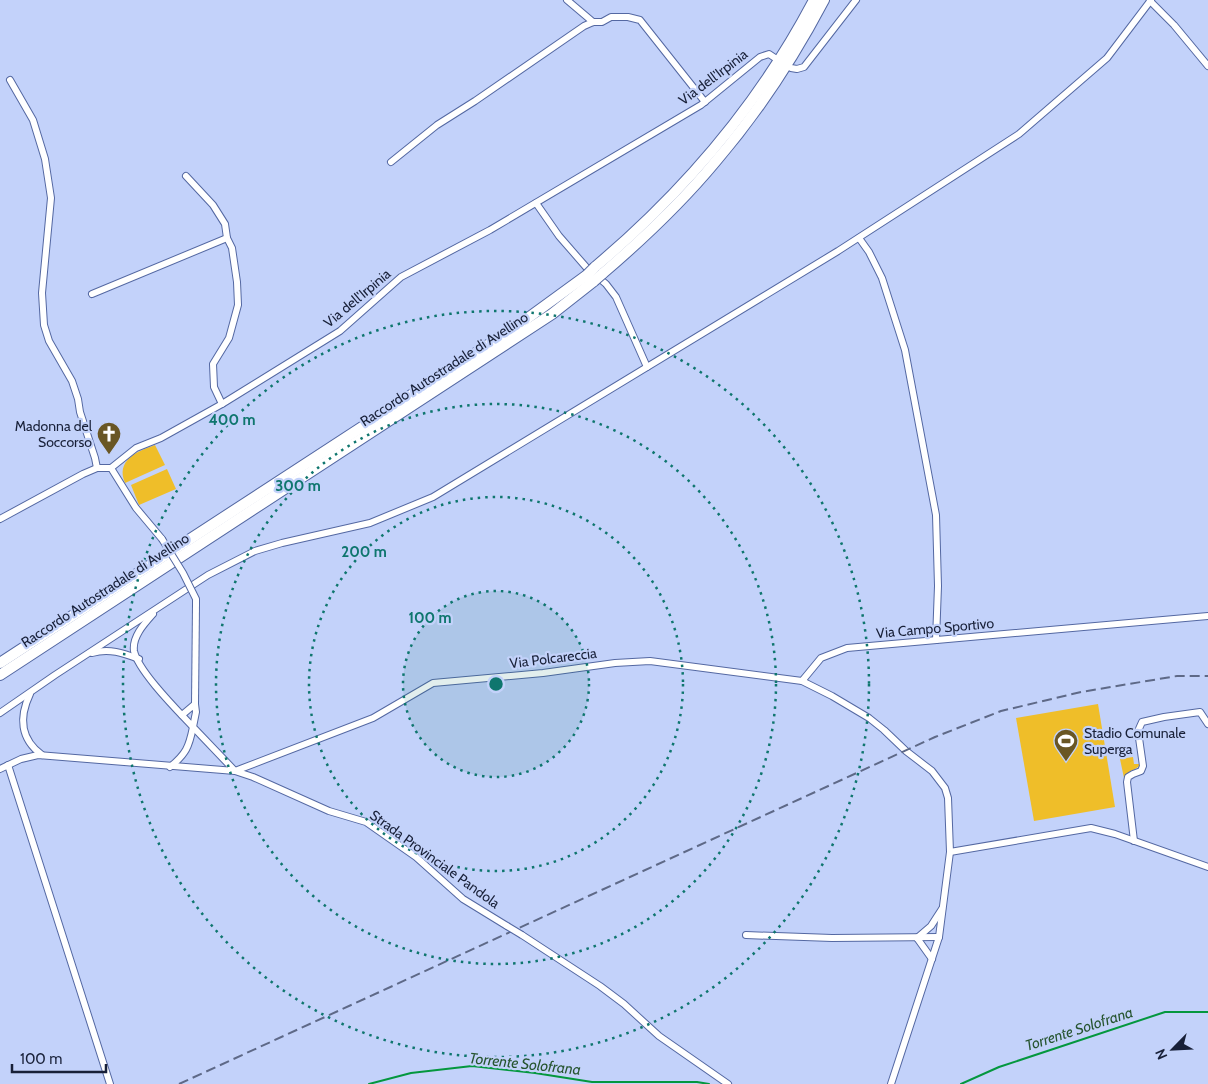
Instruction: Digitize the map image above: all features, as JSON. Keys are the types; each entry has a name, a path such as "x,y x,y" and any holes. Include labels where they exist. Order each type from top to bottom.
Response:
{"highway":[{"name":"Raccordo Autostradale di Avellino","path":"599,270 660,209 716,146 744,111 780,60 814,0"},
{"name":"Raccordo Autostradale di Avellino","path":"0,675 552,314 599,270 666,216 716,162 775,84 801,44 824,0"},
{"name":"Raccordo Autostradale di Avellino","path":"0,663 590,278"}],"street":[{"path":"567,0 593,22"},
{"path":"791,68 797,69 804,66 810,60 836,23 856,0"},
{"path":"0,713 208,576 255,551 370,522 432,497 859,238 1019,134 1107,58 1151,0 1208,66"},
{"path":"391,162 437,125 475,102 584,26 593,22 602,22 611,17 628,17 640,20 705,102"},
{"name":"Via dell'Irpinia","path":"111,468 136,448 161,438 222,404 340,330 401,277 490,230 705,102 760,57 769,54 775,58"},
{"path":"10,80 32,120 45,159 50,198 42,293 44,324 49,341 72,381 97,468"},
{"path":"186,176 213,205 225,224 232,248 238,305 230,338 213,364 214,387 222,404"},
{"path":"536,203 559,236 586,267 606,284 616,297 647,367"},
{"path":"92,294 228,238"},
{"path":"859,238 869,252 882,278 904,350 936,514 938,586 936,640"},
{"path":"0,519 83,474 97,468 111,468 136,508 162,539 196,599 196,712 189,747 181,758 170,767"},
{"name":"Strada Provinciale Pandola","path":"157,610 138,630 134,650 157,687 235,771"},
{"name":"Via Campo Sportivo","path":"802,681 821,658 847,648 1208,616"},
{"path":"84,656 108,650 139,660"},
{"name":"Via Polcareccia","path":"235,771 373,718 433,683 650,661 802,681"},
{"path":"802,681 869,718 884,730 932,772 945,788 948,798 950,852 939,937 891,1084"},
{"path":"31,693 22,716 23,729 28,742 43,756"},
{"path":"182,714 195,704"},
{"path":"1134,841 1127,782 1128,777 1141,771 1143,766 1138,731 1142,722 1200,712 1208,724"},
{"name":"Strada Provinciale Pandola","path":"0,769 21,759 43,756 235,771 253,777 329,811 366,822 416,857 463,899 600,986 624,1004 659,1036 728,1084"},
{"path":"8,765 110,1084"},
{"path":"950,852 1091,828 1208,867"},
{"path":"916,938 931,926 943,906"},
{"path":"746,935 832,938 939,937"},
{"path":"916,938 932,959"}],"shaded area":[{"path":"155,445 165,465 125,483 123,468 126,462 135,454"},
{"path":"167,469 176,489 139,505 131,485"},
{"name":"Stadio Comunale Superga","path":"1098,704 1115,807 1034,821 1016,718"},
{"path":"1133,757 1134,764 1140,765 1124,778 1120,759"}],"waterway":[{"name":"Torrente Solofrana","path":"961,1084 999,1067 1165,1012 1208,1012"},
{"name":"Torrente Solofrana","path":"369,1084 411,1073 472,1066 592,1082 697,1082 709,1084"}],"railway":[{"path":"179,1084 935,737 1001,711 1081,692 1177,676 1208,676"}],"place":[{"name":"Madonna del Soccorso","path":"109,455"},
{"name":"Stadio Comunale Superga","path":"1066,762"}]}
